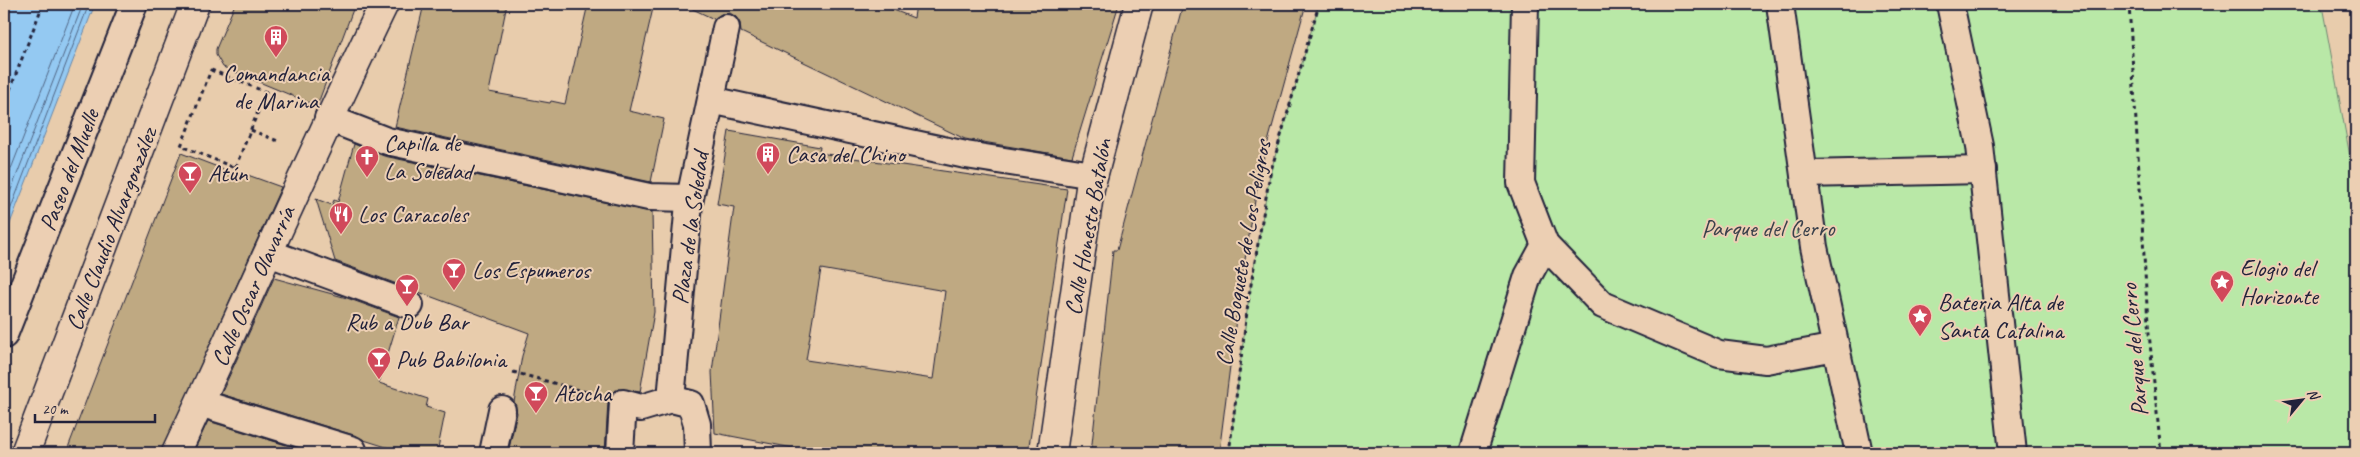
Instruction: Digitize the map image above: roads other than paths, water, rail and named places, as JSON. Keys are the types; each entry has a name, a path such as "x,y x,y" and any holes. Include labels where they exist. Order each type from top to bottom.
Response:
{"street":[{"name":"Paseo del Muelle","path":"4,335 134,4"},
{"name":"Calle Claudio Alvargonzález","path":"25,453 195,4"},
{"name":"Calle Oscar Olavarría","path":"176,453 269,253 328,118 384,4"},
{"name":"Calle Honesto Batalón","path":"1052,453 1093,175 1139,4"},
{"path":"1525,4 1521,182 1545,246 1603,305 1719,354 1766,360 1836,346"},
{"path":"1780,4 1814,247 1859,453"},
{"path":"1950,4 1980,146 2013,453"},
{"name":"Plaza de la Soledad","path":"671,400 689,198 726,28"},
{"path":"711,100 966,156 1093,175"},
{"path":"328,118 387,141 650,197 689,198"},
{"path":"1804,174 1983,170"},
{"path":"1473,453 1528,276 1545,246"},
{"path":"269,253 410,305"},
{"path":"620,453 632,406 671,400 692,404 697,424 698,453"},
{"path":"200,403 353,450"},
{"path":"493,453 502,410"}],"water":[{"path":"4,4 95,4 4,239"}],"place":[{"name":"Comandancia de Marina","path":"276,58"},
{"name":"Casa del Chino","path":"768,175"},
{"name":"Capilla de La Soledad","path":"367,178"},
{"name":"Atún","path":"190,194"},
{"name":"Los Caracoles","path":"341,235"},
{"name":"Los Espumeros","path":"454,291"},
{"name":"Elogio del Horizonte","path":"2222,303"},
{"name":"Rub a Dub Bar","path":"407,307"},
{"name":"Bateria Alta de Santa Catalina","path":"1920,337"},
{"name":"Pub Babilonia","path":"379,380"},
{"name":"Atocha","path":"536,414"}],"park label":[{"name":"Parque del Cerro","path":"1768,228"}]}
